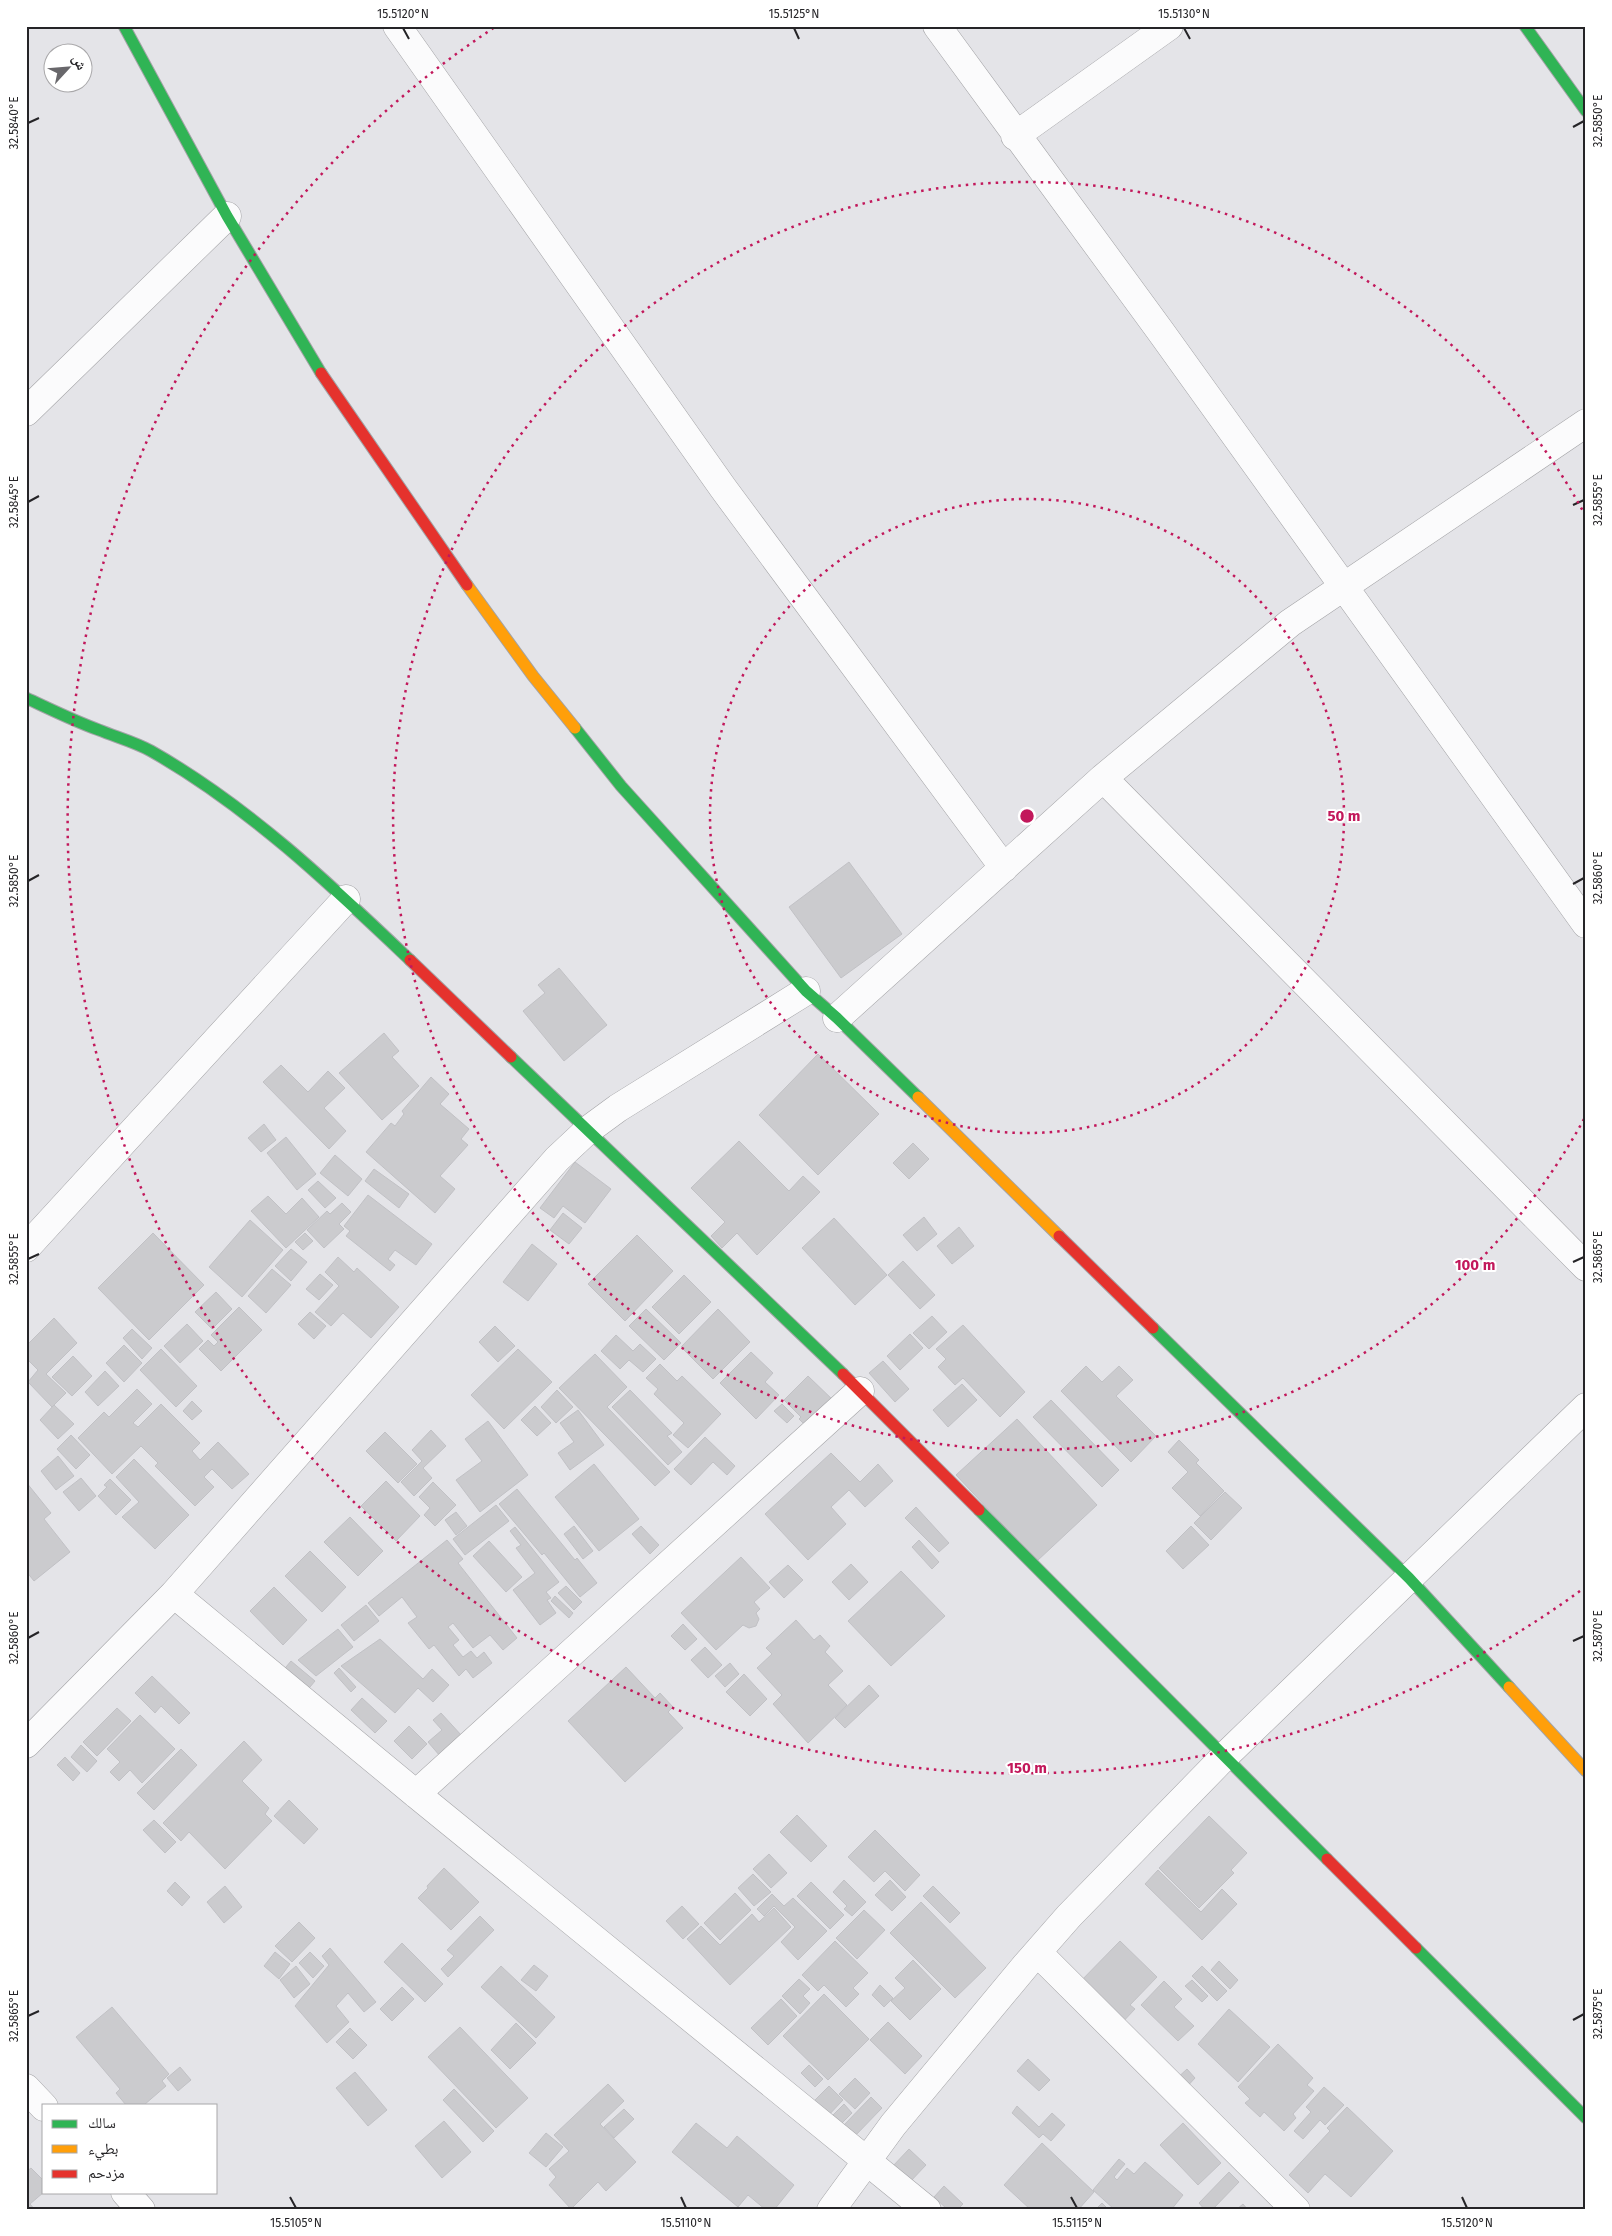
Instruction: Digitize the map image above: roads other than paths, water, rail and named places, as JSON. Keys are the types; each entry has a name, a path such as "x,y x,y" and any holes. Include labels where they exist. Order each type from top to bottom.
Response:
{"street":[{"path":"124,26 227,216 302,344 347,413 461,577 533,676 621,786 686,861 806,991 837,1018 1409,1578 1586,1772"},
{"path":"397,26 723,488 1004,868"},
{"path":"937,26 1015,136 1166,340 1586,924"},
{"path":"1015,136 1169,26"},
{"path":"1526,26 1586,111"},
{"path":"26,412 227,216"},
{"path":"837,1018 1103,778 1290,623 1586,423"},
{"path":"26,698 70,719 149,750 192,775 248,816 346,899 860,1391 1586,2118"},
{"path":"1103,778 1586,1267"},
{"path":"26,1248 346,899"},
{"path":"26,1744 174,1594 557,1159 588,1130 618,1108 806,991"},
{"path":"416,1794 860,1391"},
{"path":"832,2210 866,2160 1019,1973 1069,1916 1225,1756 1586,1407"},
{"path":"174,1594 416,1794 927,2210"},
{"path":"1038,1953 1296,2210"},
{"path":"26,2088 42,2105"},
{"path":"127,2194 141,2210"}]}
